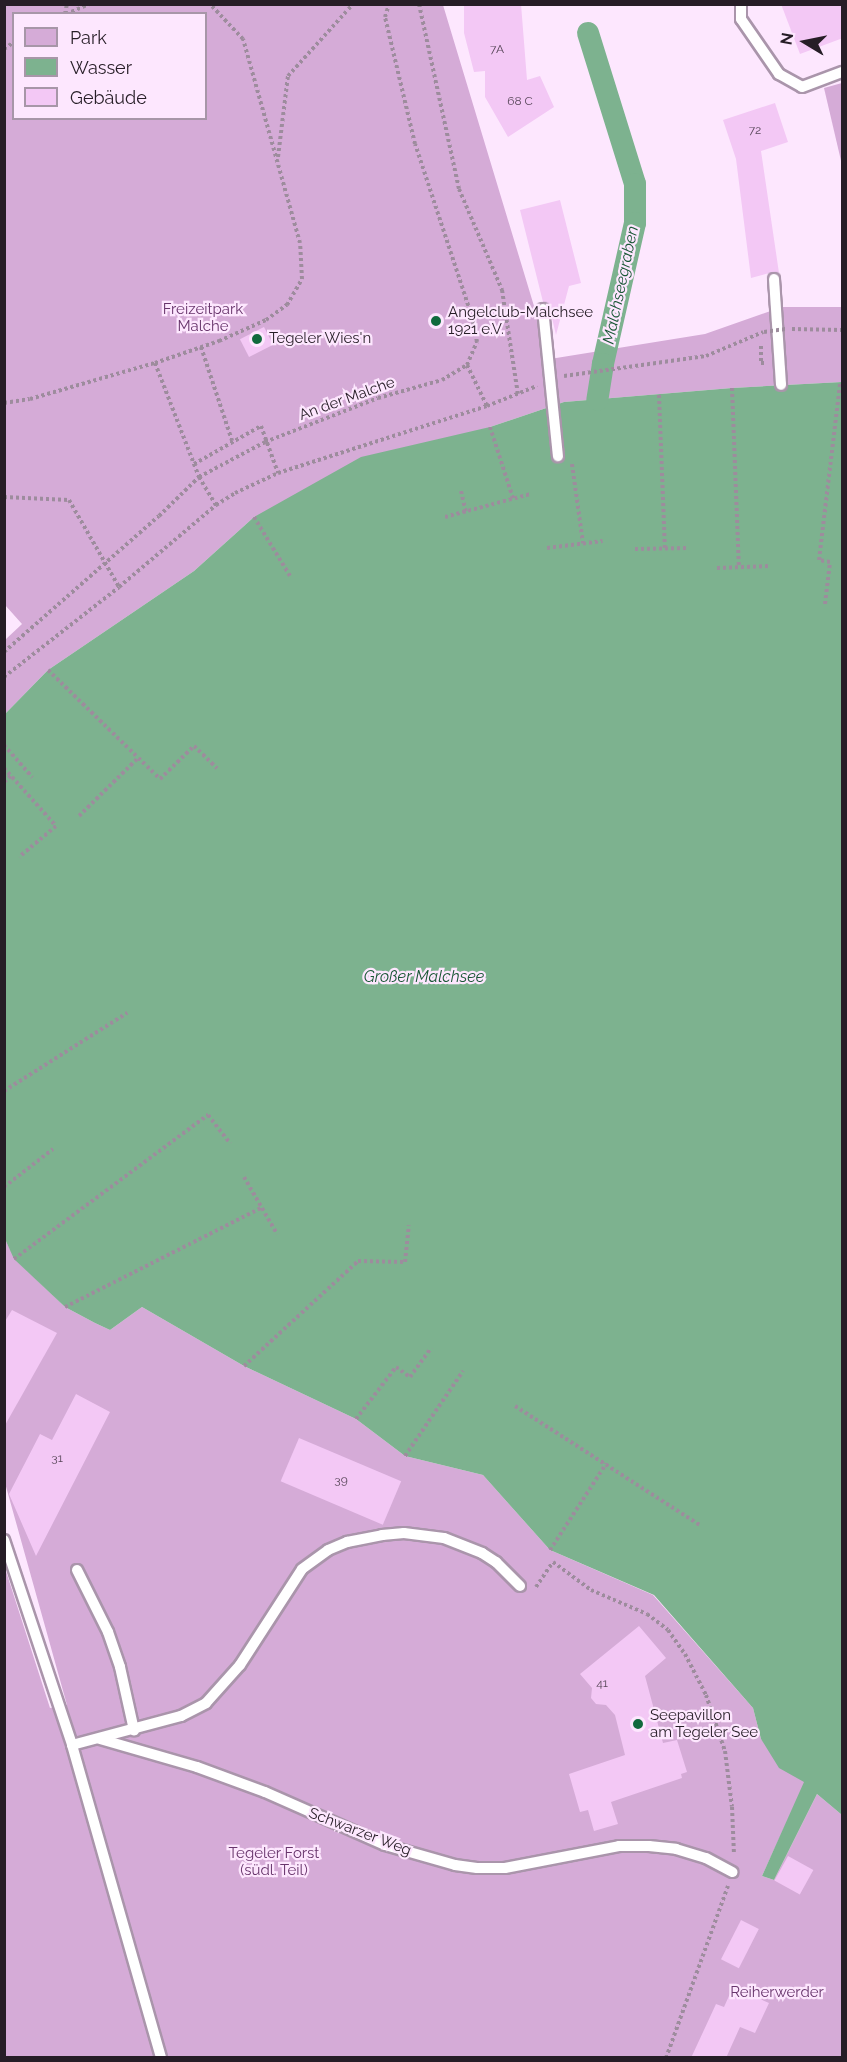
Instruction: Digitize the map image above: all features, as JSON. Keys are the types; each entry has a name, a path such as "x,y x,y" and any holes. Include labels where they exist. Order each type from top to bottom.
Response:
{"lane":[{"path":"741,4 741,19 778,74 802,87 843,72"},
{"path":"774,279 781,386"},
{"path":"543,309 558,456"},
{"name":"Schwarzer Weg","path":"72,1745 181,1716 206,1703 240,1665 302,1569 328,1550 347,1542 404,1533 444,1538 482,1553 496,1562 520,1586"},
{"path":"4,1540 72,1745 161,2058"},
{"path":"77,1570 108,1632 120,1667 134,1730"},
{"path":"56,1726 59,1707"},
{"name":"Schwarzer Weg","path":"100,1739 197,1767 265,1792 385,1845 455,1864 477,1868 505,1868 619,1846 649,1846 676,1849 706,1858 732,1872"}],"path":[{"path":"70,12 89,4"},
{"path":"4,403 30,399 155,363 266,320 287,306 302,279 300,243 243,39 210,4"},
{"path":"277,160 288,76 353,4"},
{"path":"389,4 385,17 415,144 472,317 477,342 467,365 487,406"},
{"path":"4,677 235,492 278,473 518,394 502,290 459,189 419,4"},
{"path":"550,380 589,372 706,356 764,332 786,329 843,330"},
{"path":"201,347 232,441"},
{"path":"155,363 199,477 216,505"},
{"name":"An der Malche","path":"4,652 199,477 265,442 378,398 442,380 467,365"},
{"path":"825,604 830,562 819,560 840,382"},
{"path":"732,388 739,567"},
{"path":"659,395 665,548"},
{"path":"194,464 261,426 278,473"},
{"path":"490,427 513,498"},
{"path":"572,461 583,543"},
{"path":"461,490 466,512"},
{"path":"445,517 530,494"},
{"path":"4,497 69,500 119,587"},
{"path":"254,517 290,576"},
{"path":"547,548 603,541"},
{"path":"635,549 689,548"},
{"path":"717,568 770,566"},
{"path":"48,670 160,779 194,746 217,768"},
{"path":"4,745 32,777"},
{"path":"79,816 138,758"},
{"path":"4,768 56,826 19,857"},
{"path":"4,782 11,776"},
{"path":"4,1091 127,1013"},
{"path":"15,1259 208,1115 230,1143"},
{"path":"4,1187 53,1149"},
{"path":"244,1177 277,1234"},
{"path":"65,1307 261,1208"},
{"path":"244,1366 358,1260 405,1262 409,1225"},
{"path":"356,1419 396,1367 410,1377 431,1348"},
{"path":"405,1456 463,1371"},
{"path":"515,1406 700,1525"},
{"path":"550,1550 606,1464"},
{"path":"535,1588 553,1562 591,1590 647,1614 668,1630 685,1654 706,1695 725,1751 735,1833 732,1872 666,2058"}],"green space":[{"name":"Freizeitpark Malche","path":"5,5 443,5 550,359 705,334 782,307 842,307 842,382 732,388 564,402 490,427 254,517 194,571 48,670 5,714 5,640 22,624 5,605"},
{"path":"842,83 842,165 824,88"},
{"path":"5,1239 15,1259 65,1307 110,1330 142,1307 244,1366 356,1419 405,1456 483,1475 550,1550 653,1595 753,1708 761,1739 805,1782 762,1876 774,1880 817,1794 842,1815 842,2057 5,2057 4,1565 50,1708 67,1705 5,1483"}],"water":[{"name":"Großer Malchsee","path":"842,382 842,1815 817,1794 774,1880 762,1876 804,1782 779,1768 761,1739 753,1708 654,1595 550,1550 483,1475 405,1456 356,1419 244,1366 142,1307 110,1330 65,1307 14,1259 5,1239 5,714 48,670 194,571 254,517 361,457 490,427 564,402 732,388"}],"building":[{"path":"464,4 521,4 527,80 540,76 554,107 508,137 485,97 485,71 474,72 464,33"},
{"path":"781,4 843,4 843,38 800,54"},
{"path":"775,103 788,142 761,151 779,273 773,272 751,278 736,159 723,120"},
{"path":"560,200 581,283 569,286 556,335 549,305 543,302 520,210"},
{"path":"264,327 273,345 249,357 240,339"},
{"path":"12,1310 57,1333 4,1427 4,1323"},
{"path":"76,1394 110,1412 36,1556 9,1494 40,1434 52,1440"},
{"path":"299,1438 401,1481 383,1525 281,1481"},
{"name":"Seepavillon am Tegeler See","path":"639,1626 666,1658 645,1676 663,1743 677,1740 687,1772 681,1774 682,1778 611,1802 618,1824 594,1831 588,1810 580,1812 569,1774 625,1755 615,1715 606,1705 596,1704 591,1698 592,1688 580,1674"},
{"path":"788,1856 813,1870 800,1895 774,1880"},
{"path":"741,1920 759,1929 739,1968 721,1959"},
{"path":"733,1987 769,2003 755,2033 740,2027 726,2058 691,2058 716,2004 724,2007"}],"waterway":[{"name":"Malchseegraben","path":"588,33 635,184 635,223 597,400"}],"place":[{"name":"Angelclub-Malchsee 1921 e.V.","path":"436,321"},
{"name":"Tegeler Wies'n","path":"257,339"},
{"name":"Seepavillon am Tegeler See","path":"638,1724"}],"park label":[{"name":"Tegeler Forst (südl. Teil)","path":"274,1862"},
{"name":"Reiherwerder","path":"777,1993"}]}
